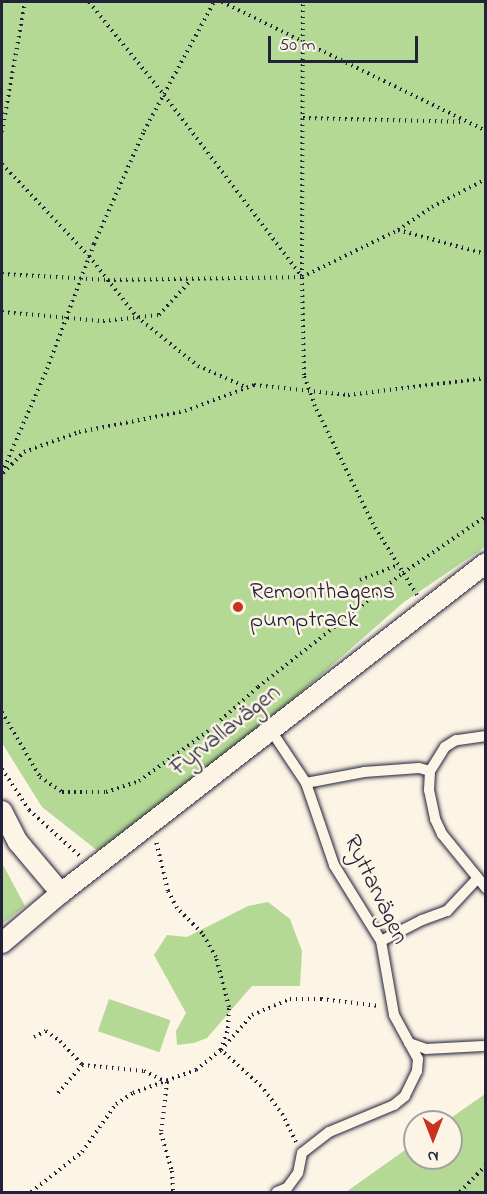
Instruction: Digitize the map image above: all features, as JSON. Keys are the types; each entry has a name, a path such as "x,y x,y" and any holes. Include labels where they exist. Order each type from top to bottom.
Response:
{"street":[{"name":"Fyrvallavägen","path":"2,943 61,893 425,608 486,563"},
{"path":"2,812 18,842 61,893"}],"lane":[{"name":"Ryttarvägen","path":"270,729 306,783 334,865 381,941 392,1008 418,1059 418,1065 405,1096 394,1105 329,1132 302,1153"},
{"path":"486,736 456,741 445,747 430,771 429,790 435,819 442,834 486,888"},
{"path":"306,783 364,772 419,768 430,771"},
{"path":"381,941 422,920 447,911 478,878"},
{"path":"410,1043 426,1049 483,1046"},
{"path":"277,1192 287,1188 298,1173 302,1153"}],"path":[{"path":"2,132 25,2"},
{"path":"89,2 164,95 302,277"},
{"path":"2,474 89,256 144,130 214,2"},
{"path":"222,2 486,131"},
{"path":"303,2 304,375 339,456 374,524 425,608"},
{"path":"303,118 469,123"},
{"path":"2,164 89,256 137,317 198,366 247,388"},
{"path":"2,274 81,279 190,281 302,277 398,230 432,207 486,179"},
{"path":"398,230 486,254"},
{"path":"2,312 104,321 159,315 190,281"},
{"path":"2,474 24,452 68,436 185,411 254,385 309,389 348,395 486,378"},
{"path":"2,712 40,777 62,792 106,792 139,781 207,732 258,687 403,573 486,516"},
{"path":"360,580 399,565"},
{"path":"2,769 29,810 93,869"},
{"path":"155,839 168,891 177,908 202,933 219,967 229,1007 228,1028 221,1050"},
{"path":"31,1192 82,1152 116,1104 134,1093 196,1071 221,1050 252,1015 290,999 321,999 392,1008"},
{"path":"34,1037 46,1031 60,1041 82,1065 144,1071 167,1082"},
{"path":"221,1050 261,1086 284,1115 302,1153"},
{"path":"58,1093 82,1065"},
{"path":"167,1082 161,1133 172,1171 173,1192"},
{"path":"460,1192 486,1166"}],"green space":[{"path":"2,2 485,2 485,547 404,602 266,723 98,851 42,807 2,743"},
{"path":"2,863 25,906 2,924"},
{"path":"268,902 290,919 302,951 300,986 252,986 207,1038 194,1043 177,1045 176,1031 186,1013 154,955 167,935 187,937 248,906"},
{"path":"109,999 170,1020 159,1052 98,1031"},
{"path":"485,1094 485,1192 346,1192 403,1152 403,1170 463,1170 462,1110"}],"place":[{"name":"Remonthagens pumptrack","path":"238,607"}]}
